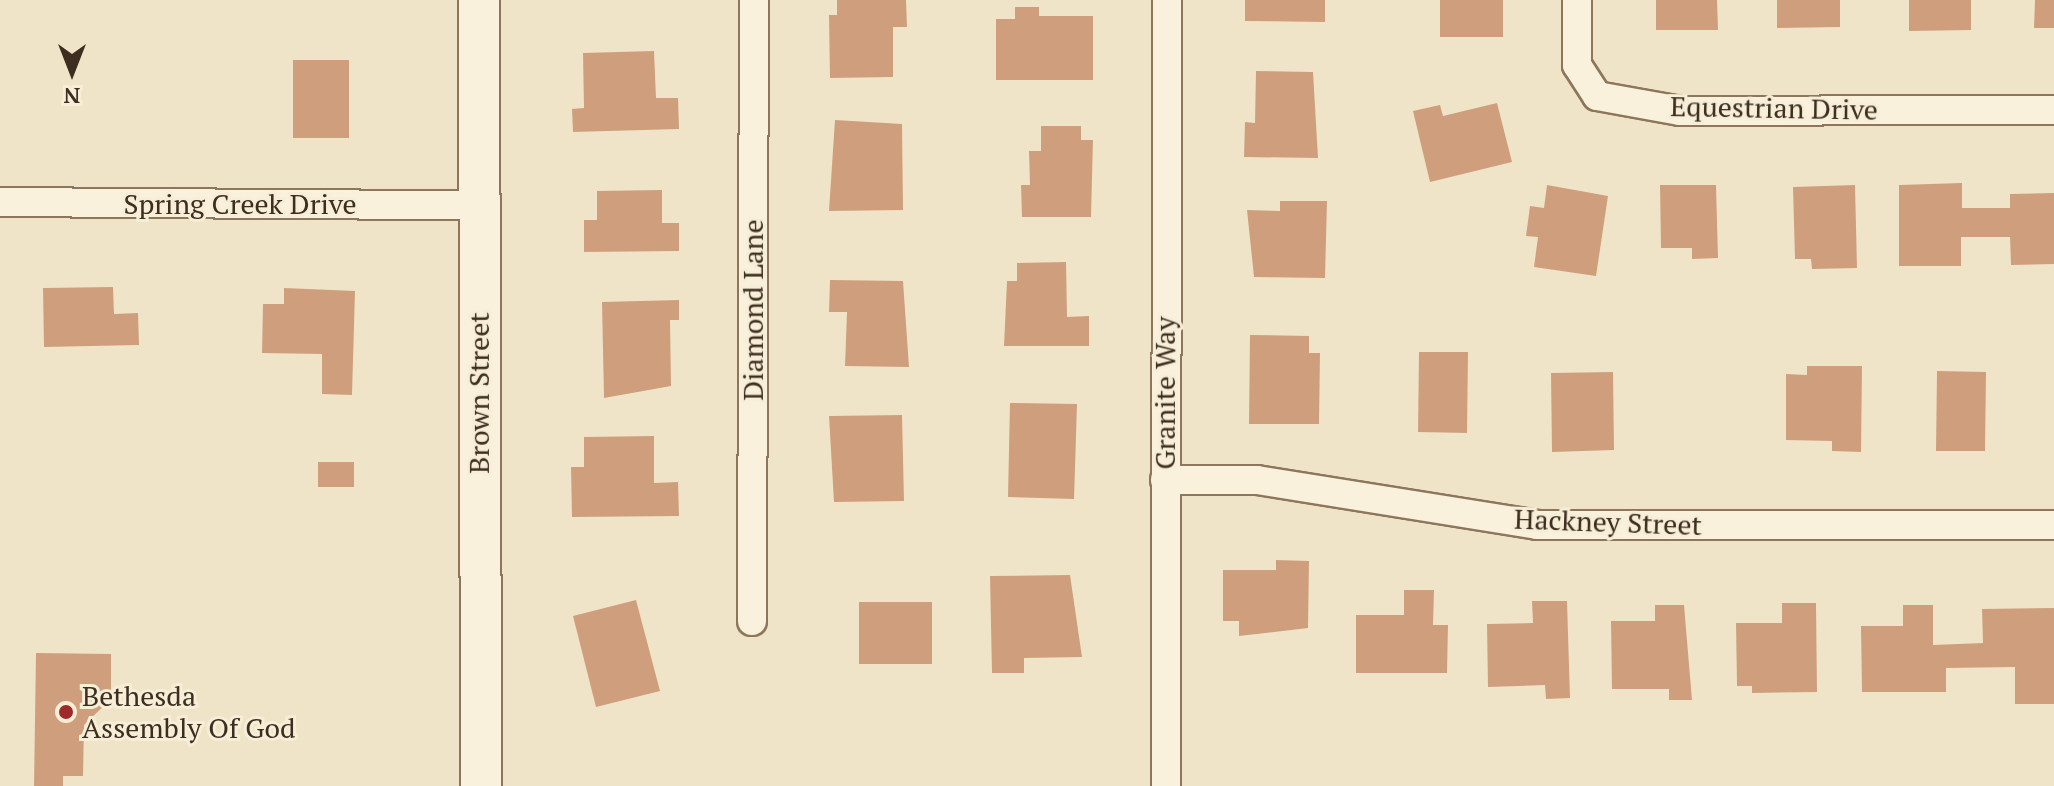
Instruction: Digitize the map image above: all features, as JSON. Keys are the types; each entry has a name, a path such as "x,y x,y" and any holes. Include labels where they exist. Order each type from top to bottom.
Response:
{"main road":[{"name":"Brown Street","path":"479,0 481,786"}],"street":[{"name":"Diamond Lane","path":"752,621 754,0"},
{"name":"Granite Way","path":"1166,786 1167,0"},
{"name":"Equestrian Drive","path":"1577,0 1577,65 1597,96 1680,111 2054,110"},
{"name":"Spring Creek Drive","path":"0,202 479,205"},
{"name":"Hackney Street","path":"1165,480 1257,480 1537,525 2054,525"}],"building":[{"path":"837,0 906,0 907,27 893,27 893,77 830,78 829,15 837,15"},
{"path":"1245,0 1325,0 1325,22 1245,21"},
{"path":"1440,0 1503,0 1503,37 1440,37"},
{"path":"1656,0 1717,0 1718,30 1656,30"},
{"path":"1777,0 1840,0 1840,27 1777,28"},
{"path":"1909,0 1971,0 1971,30 1909,31"},
{"path":"2035,0 2054,0 2054,28 2034,28"},
{"path":"1015,7 1039,7 1039,16 1093,16 1093,80 996,80 996,19 1015,19"},
{"path":"654,51 656,98 678,98 679,129 573,132 572,109 584,108 583,53"},
{"path":"293,60 349,60 349,138 293,138"},
{"path":"1256,71 1313,72 1318,158 1244,157 1245,122 1255,123"},
{"path":"1497,103 1512,162 1430,182 1413,111 1440,105 1443,116"},
{"path":"835,120 902,124 903,210 829,211"},
{"path":"1041,126 1081,126 1081,140 1093,140 1091,217 1022,217 1021,185 1030,185 1029,151 1041,151"},
{"path":"1962,183 1962,208 2010,208 2010,194 2054,193 2054,264 2011,265 2010,237 1961,237 1961,266 1899,266 1899,185"},
{"path":"1547,185 1608,196 1596,276 1534,267 1538,237 1526,236 1530,206 1544,208"},
{"path":"1660,185 1716,185 1718,258 1692,259 1692,248 1661,248"},
{"path":"1855,185 1857,268 1812,269 1811,259 1795,259 1793,187"},
{"path":"662,190 662,223 679,223 679,251 584,252 584,220 597,220 597,191"},
{"path":"1280,201 1327,201 1325,278 1254,277 1247,210 1280,211"},
{"path":"1066,262 1067,317 1089,316 1089,346 1004,346 1007,281 1017,281 1017,263"},
{"path":"830,280 903,281 909,367 845,366 847,312 829,312"},
{"path":"113,287 114,314 138,313 139,345 44,347 43,288"},
{"path":"284,288 355,291 352,395 322,394 322,354 262,353 263,304 284,304"},
{"path":"679,300 679,320 670,320 671,386 604,398 602,302"},
{"path":"1250,335 1309,336 1309,353 1320,353 1319,424 1249,424"},
{"path":"1419,352 1468,352 1467,433 1418,432"},
{"path":"1807,366 1862,366 1861,452 1832,451 1832,441 1786,440 1786,374 1807,375"},
{"path":"1937,371 1986,372 1985,451 1936,451"},
{"path":"1613,372 1614,450 1552,452 1551,373"},
{"path":"1010,403 1077,404 1074,499 1008,497"},
{"path":"902,415 904,501 834,502 829,416"},
{"path":"654,436 654,483 678,482 679,516 572,517 571,467 584,467 584,437"},
{"path":"318,462 354,462 354,487 318,487"},
{"path":"1276,560 1309,561 1308,628 1239,636 1239,621 1223,621 1223,570 1276,570"},
{"path":"1070,575 1082,657 1024,658 1024,673 992,673 990,576"},
{"path":"1404,590 1434,590 1433,625 1448,625 1447,673 1356,673 1356,615 1404,615"},
{"path":"636,600 660,691 596,707 573,616"},
{"path":"1532,601 1567,601 1570,698 1546,699 1545,685 1488,687 1487,624 1533,623"},
{"path":"859,602 932,602 932,664 859,664"},
{"path":"1782,603 1816,603 1817,692 1752,693 1752,686 1737,686 1736,623 1782,623"},
{"path":"1655,605 1684,605 1692,700 1669,700 1669,689 1612,689 1611,621 1655,621"},
{"path":"1903,605 1933,605 1933,645 1983,643 1982,609 2054,608 2054,704 2015,704 2015,667 1946,668 1946,692 1862,692 1861,626 1903,626"},
{"name":"Bethesda Assembly Of God","path":"36,653 111,654 111,699 84,725 83,776 63,776 63,786 34,786"}],"place":[{"name":"Bethesda Assembly Of God","path":"66,712"}]}
